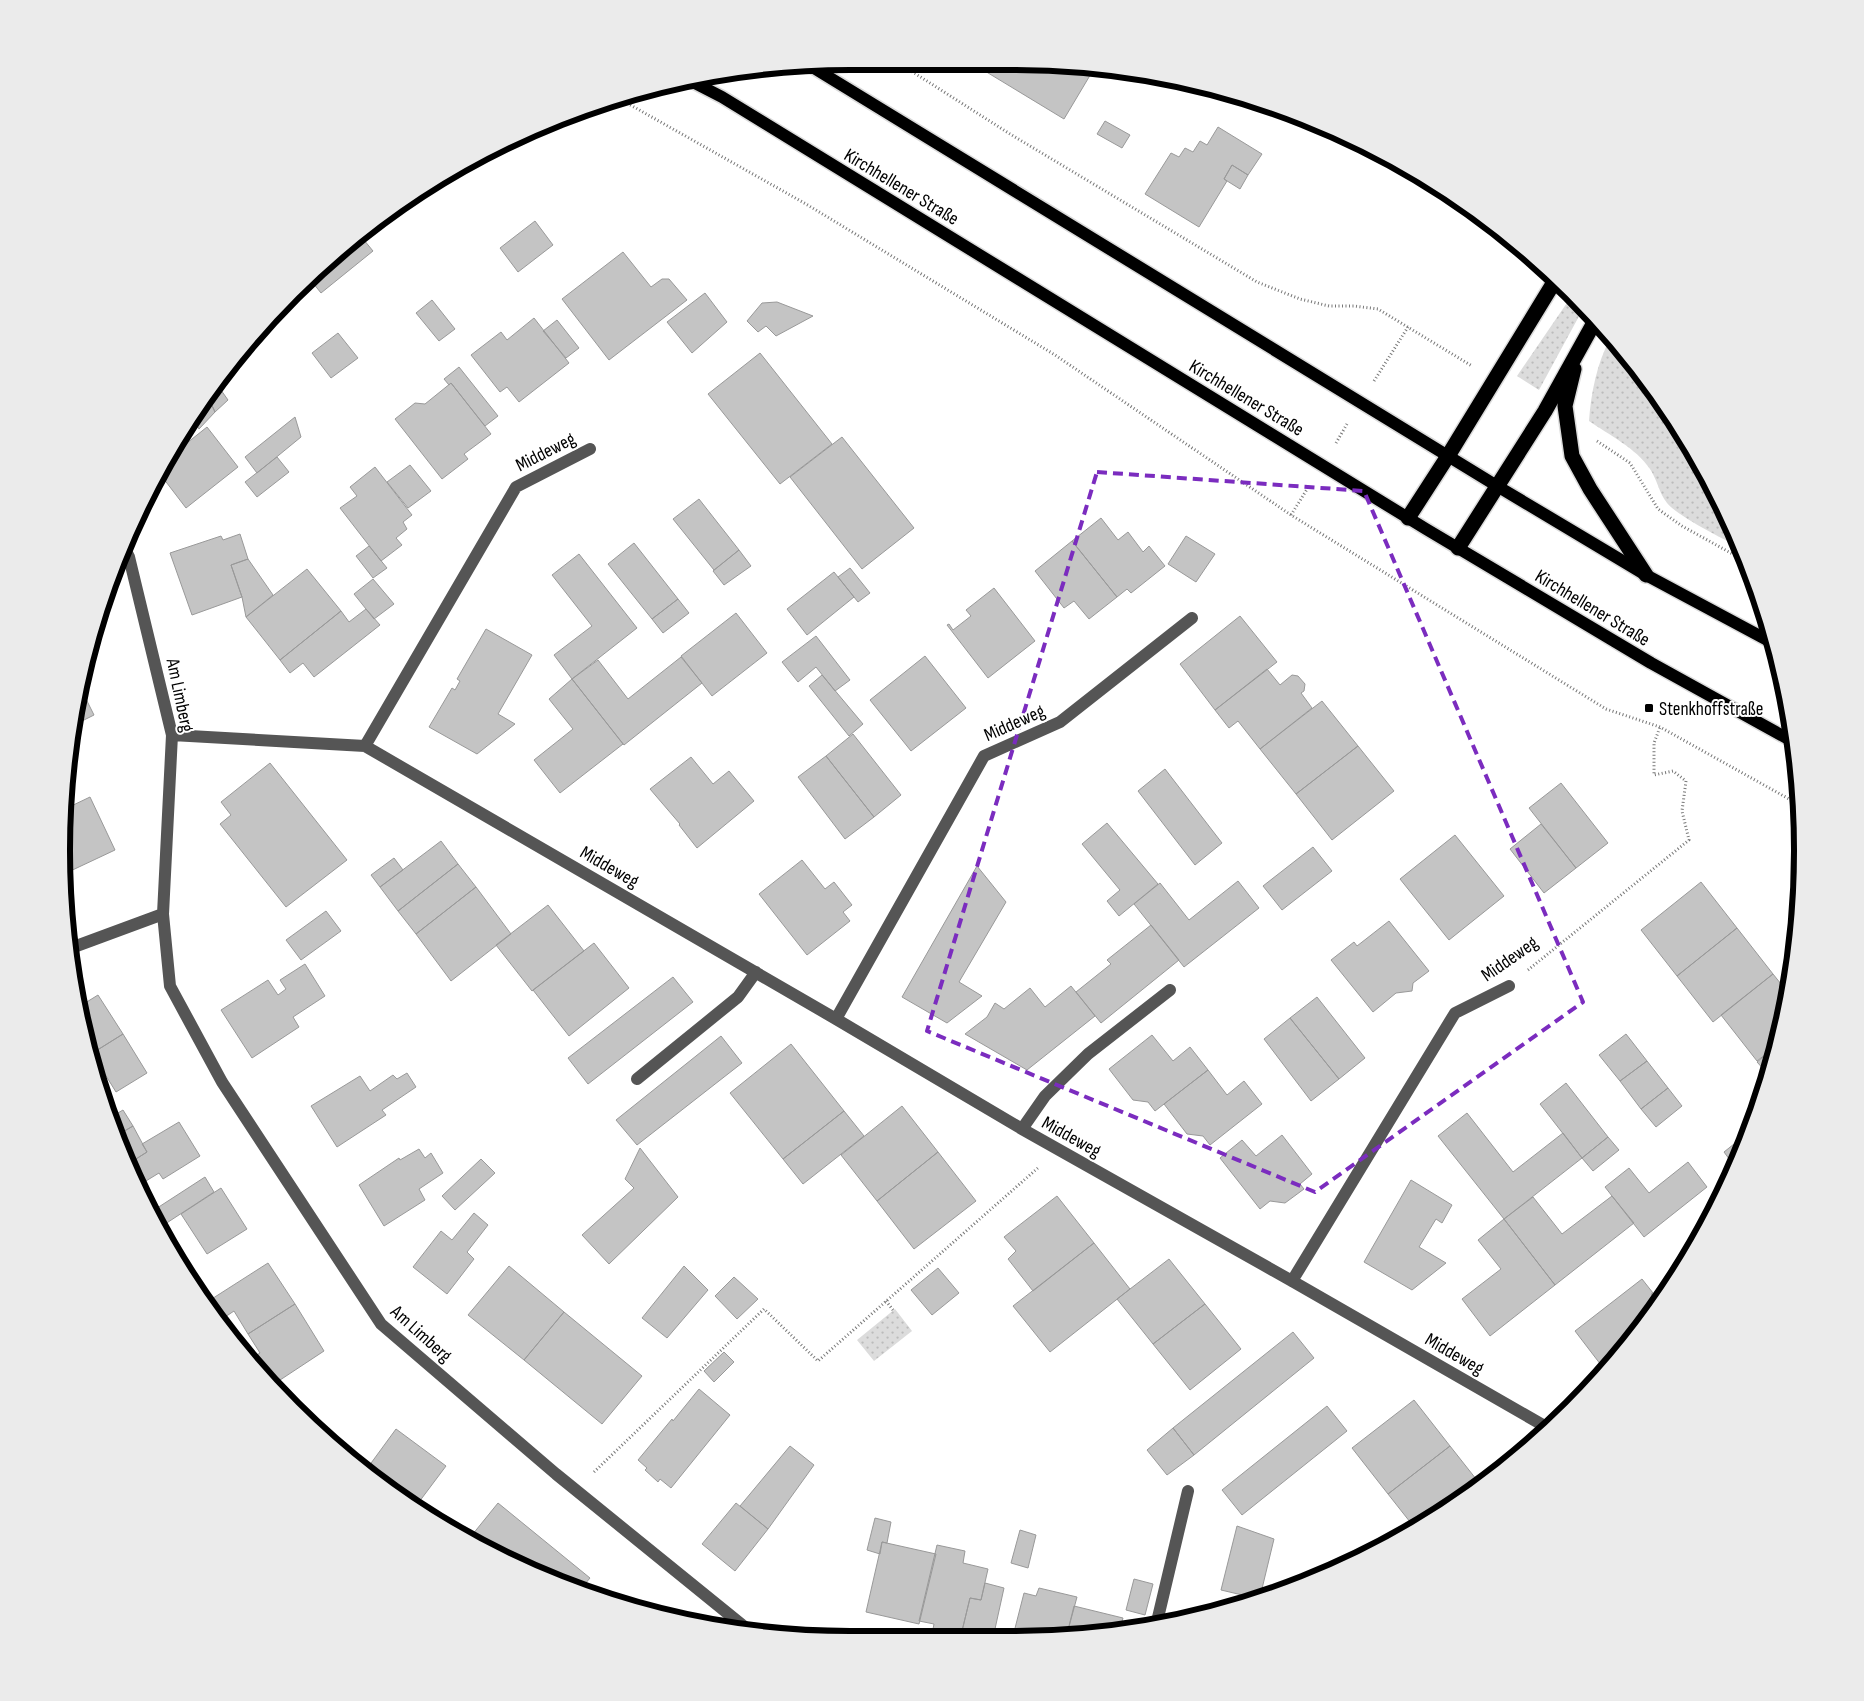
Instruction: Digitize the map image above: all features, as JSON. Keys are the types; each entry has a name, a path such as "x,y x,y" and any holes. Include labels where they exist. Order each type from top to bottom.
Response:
{"highway":[{"path":"1408,518 1552,287"},
{"path":"1458,548 1545,411 1592,327"},
{"path":"1580,349 1565,406 1572,456 1590,489 1646,575"}],"main road":[{"path":"819,71 1497,486 1646,575 1764,638"},
{"name":"Kirchhellener Straße","path":"699,85 722,97 1408,518 1651,664 1785,738"}],"street":[{"name":"Middeweg","path":"365,746 516,487 590,448"},
{"name":"Am Limberg","path":"128,555 172,735 163,914 170,986 222,1082 381,1324 576,1490 739,1622"},
{"name":"Middeweg","path":"836,1019 984,756 1060,722 1192,618"},
{"name":"Middeweg","path":"172,735 365,746 756,972 1022,1129 1541,1424"},
{"path":"76,946 163,914"},
{"path":"636,1079 738,996 756,972"},
{"name":"Middeweg","path":"1292,1281 1455,1013 1509,986"},
{"path":"1022,1129 1046,1096 1088,1054 1170,990"},
{"path":"1158,1617 1188,1491"}],"path":[{"path":"910,70 1010,134 1257,282 1300,299 1329,306 1354,306 1378,309 1495,380"},
{"path":"627,103 806,204 1055,354 1291,515 1606,709 1660,727 1792,801"},
{"path":"1568,424 1630,463 1658,509 1682,526 1737,556"},
{"name":"Middeweg","path":"1509,986 1689,840 1682,811 1686,781 1673,771 1654,775 1654,743 1660,727"},
{"path":"576,1490 764,1309 818,1361 1059,1150"},
{"path":"886,1301 893,1310"}],"highlighted area":[{"path":"1097,472 1364,491 1583,1002 1315,1192 927,1031"}],"shaded area":[{"path":"1568,302 1580,315 1539,390 1517,376"},
{"path":"1607,344 1633,375 1662,417 1714,505 1731,543 1673,509 1664,499 1644,461 1622,442 1589,421 1595,378"},
{"path":"895,1309 912,1331 874,1361 857,1340"}],"building":[{"path":"983,70 1090,75 1064,119"},
{"path":"1105,121 1130,135 1122,148 1097,134"},
{"path":"1218,127 1262,154 1248,175 1232,165 1224,179 1227,181 1199,227 1145,194 1171,153 1179,157 1185,148 1193,152 1200,141 1207,145"},
{"path":"1232,165 1248,175 1240,189 1224,179"},
{"path":"535,221 553,245 518,272 500,248"},
{"path":"364,240 373,251 321,293 314,285"},
{"path":"623,252 651,287 662,279 669,279 687,300 609,360 562,299"},
{"path":"705,293 727,322 692,353 667,322"},
{"path":"432,300 455,329 439,341 416,313"},
{"path":"777,302 813,316 776,336 766,326 758,332 747,321 762,303"},
{"path":"534,318 569,363 519,402 507,387 500,392 471,355 501,332 507,340"},
{"path":"557,320 579,348 566,358 543,331"},
{"path":"338,333 358,358 331,378 312,353"},
{"path":"760,353 832,444 780,484 708,394"},
{"path":"459,367 498,416 485,426 451,383 449,385 444,379"},
{"path":"451,383 491,434 464,454 468,459 442,479 395,419 415,403 425,404"},
{"path":"221,390 228,400 215,412 211,404"},
{"path":"211,404 215,412 199,429 197,425"},
{"path":"295,417 301,437 257,473 245,457"},
{"path":"207,427 238,467 186,508 164,479 184,445"},
{"path":"842,437 914,528 862,569 790,477"},
{"path":"277,457 289,472 257,497 245,482"},
{"path":"410,465 431,491 408,508 387,482"},
{"path":"375,467 412,515 403,522 407,529 396,538 402,545 381,561 340,508 357,496 350,487"},
{"path":"699,499 739,550 714,570 673,519"},
{"path":"1101,518 1118,540 1128,532 1143,552 1149,546 1165,566 1131,593 1127,589 1117,597 1072,541"},
{"path":"240,534 248,559 231,565 242,597 192,615 170,553 221,536 223,540"},
{"path":"1186,536 1215,554 1196,582 1168,564"},
{"path":"1072,541 1117,597 1089,619 1074,601 1064,608 1035,571"},
{"path":"634,543 678,599 652,619 608,564"},
{"path":"369,546 387,568 373,578 356,556"},
{"path":"739,550 751,566 724,585 713,571"},
{"path":"579,554 637,628 572,679 554,655 592,626 552,575"},
{"path":"248,559 273,595 246,617 242,597 231,565"},
{"path":"850,568 870,593 858,602 838,577"},
{"path":"307,569 341,611 280,660 246,617"},
{"path":"834,572 854,597 807,635 787,609"},
{"path":"373,579 394,604 374,619 354,594"},
{"path":"994,588 1035,641 988,678 947,625 949,624 953,630 971,616 966,610"},
{"path":"678,599 689,613 663,633 652,619"},
{"path":"366,609 380,625 314,677 303,663 290,673 280,660 341,611 349,622"},
{"path":"736,613 767,653 712,696 681,656"},
{"path":"1240,616 1277,662 1215,710 1180,664"},
{"path":"486,629 532,655 498,714 515,724 477,754 429,727 452,688 455,690 460,681 457,679"},
{"path":"816,636 850,680 835,691 816,667 798,682 782,662"},
{"path":"925,656 966,708 911,751 870,700"},
{"path":"681,657 702,683 624,745 572,679 598,660 628,699"},
{"path":"1267,669 1280,685 1292,675 1298,676 1305,684 1304,691 1301,693 1312,708 1260,749 1238,721 1229,728 1215,710"},
{"path":"822,675 863,724 849,736 809,686"},
{"path":"572,679 623,744 560,793 534,760 573,729 549,699"},
{"path":"85,697 94,715 81,721"},
{"path":"1322,701 1358,746 1296,794 1260,749"},
{"path":"853,734 901,795 874,817 826,756"},
{"path":"1358,746 1394,791 1332,840 1296,794"},
{"path":"826,756 874,817 845,839 798,777"},
{"path":"691,757 713,784 729,771 754,801 697,848 680,824 650,789"},
{"path":"270,763 347,860 286,907 220,824 231,815 221,802"},
{"path":"1165,769 1222,843 1195,865 1138,791"},
{"path":"1561,783 1608,843 1576,868 1529,808"},
{"path":"90,797 115,850 71,871 70,850 72,806"},
{"path":"1107,823 1158,884 1119,916 1107,901 1120,890 1082,844"},
{"path":"1541,824 1576,868 1544,893 1510,849"},
{"path":"1455,835 1504,896 1449,940 1400,879"},
{"path":"441,841 458,864 398,911 380,887"},
{"path":"1313,847 1332,871 1282,910 1263,886"},
{"path":"394,858 403,870 380,887 371,875"},
{"path":"802,860 825,889 834,882 852,905 843,912 850,921 807,955 759,894"},
{"path":"458,864 476,887 416,934 398,911"},
{"path":"977,866 1006,902 959,982 982,996 947,1023 902,997"},
{"path":"1238,881 1259,908 1184,967 1134,904 1160,883 1189,920"},
{"path":"1701,882 1737,928 1677,976 1641,930"},
{"path":"476,887 511,934 451,981 416,934"},
{"path":"548,905 584,951 532,991 496,945"},
{"path":"326,911 341,931 301,960 286,940"},
{"path":"1389,921 1429,971 1413,983 1412,991 1396,993 1373,1012 1331,960 1354,942 1357,946"},
{"path":"1151,925 1179,960 1101,1023 1076,992 1111,964 1107,960"},
{"path":"1737,928 1773,974 1713,1022 1677,976"},
{"path":"594,943 629,988 569,1036 533,990"},
{"path":"305,964 325,996 293,1017 299,1027 252,1058 221,1010 268,980 278,995 286,989 280,980"},
{"path":"1773,974 1782,985 1767,1053 1757,1061 1721,1015"},
{"path":"673,977 693,1002 588,1084 568,1058"},
{"path":"1071,986 1095,1016 1027,1070 965,1034 987,1017 995,1003 1004,1009 1030,988 1045,1007"},
{"path":"98,995 123,1034 96,1051 85,1003"},
{"path":"1317,997 1365,1058 1339,1079 1290,1018"},
{"path":"1290,1018 1339,1079 1311,1101 1264,1039"},
{"path":"123,1034 147,1073 116,1092 102,1071 96,1051"},
{"path":"1626,1034 1647,1061 1620,1081 1599,1055"},
{"path":"1152,1035 1173,1061 1190,1047 1208,1070 1155,1111 1148,1102 1133,1100 1109,1069"},
{"path":"721,1036 742,1063 637,1145 616,1120"},
{"path":"791,1044 844,1111 783,1159 730,1093"},
{"path":"1767,1054 1763,1068 1757,1062"},
{"path":"1647,1061 1668,1088 1641,1109 1620,1081"},
{"path":"1208,1070 1227,1095 1244,1081 1262,1104 1210,1145 1203,1136 1187,1134 1164,1104"},
{"path":"407,1073 416,1087 382,1110 386,1115 337,1147 311,1106 360,1076 370,1091 393,1075 397,1079"},
{"path":"1566,1083 1608,1137 1582,1158 1540,1104"},
{"path":"1668,1088 1682,1106 1656,1127 1641,1109"},
{"path":"902,1106 938,1152 877,1201 841,1155"},
{"path":"123,1110 133,1126 123,1132 116,1114"},
{"path":"844,1111 864,1136 803,1184 783,1159"},
{"path":"1467,1113 1513,1172 1563,1133 1582,1158 1504,1219 1438,1136"},
{"path":"179,1122 200,1156 163,1179 159,1173 144,1182 134,1160 147,1152 142,1144"},
{"path":"133,1126 147,1152 134,1160 123,1132"},
{"path":"1282,1135 1312,1174 1300,1184 1304,1189 1285,1203 1270,1201 1260,1209 1220,1158 1242,1140 1256,1156"},
{"path":"1608,1137 1619,1150 1593,1171 1582,1158"},
{"path":"1738,1141 1730,1160 1724,1152"},
{"path":"640,1148 678,1197 609,1264 582,1235 634,1188 625,1179"},
{"path":"419,1149 425,1158 431,1153 443,1173 419,1189 425,1200 384,1226 359,1185 399,1158 400,1160"},
{"path":"938,1152 976,1201 914,1249 877,1201"},
{"path":"481,1159 495,1173 455,1210 442,1196"},
{"path":"1688,1162 1707,1187 1644,1237 1605,1187 1629,1168 1649,1193"},
{"path":"205,1177 214,1192 165,1224 157,1208"},
{"path":"1411,1180 1452,1205 1442,1223 1436,1219 1419,1247 1446,1263 1412,1290 1364,1262"},
{"path":"221,1188 247,1229 207,1254 181,1214"},
{"path":"1057,1196 1094,1243 1033,1291 1008,1259 1016,1251 1004,1237"},
{"path":"1612,1196 1634,1223 1555,1285 1504,1219 1533,1197 1562,1234"},
{"path":"474,1213 488,1225 467,1252 474,1259 447,1294 413,1267 441,1231 452,1240"},
{"path":"1504,1219 1555,1285 1490,1336 1462,1299 1501,1269 1478,1240"},
{"path":"1094,1243 1130,1289 1050,1352 1013,1306"},
{"path":"1169,1259 1205,1304 1153,1344 1117,1299"},
{"path":"268,1263 295,1304 248,1334 234,1311 225,1317 212,1299"},
{"path":"509,1266 564,1312 524,1360 468,1315"},
{"path":"684,1266 708,1290 667,1338 642,1318"},
{"path":"938,1268 959,1293 932,1315 911,1290"},
{"path":"734,1277 758,1299 737,1319 715,1296"},
{"path":"1642,1279 1653,1293 1651,1294 1653,1297 1633,1326 1601,1364 1575,1331"},
{"path":"295,1304 324,1351 279,1381 256,1356 260,1353 248,1334"},
{"path":"1205,1304 1241,1349 1190,1390 1153,1344"},
{"path":"564,1312 642,1376 602,1424 524,1360"},
{"path":"1293,1332 1314,1358 1194,1455 1173,1428"},
{"path":"724,1352 734,1362 714,1382 704,1371"},
{"path":"699,1389 730,1415 671,1488 660,1479 658,1482 645,1470 647,1468 638,1460"},
{"path":"1414,1400 1450,1446 1388,1494 1352,1448"},
{"path":"1327,1406 1347,1431 1242,1515 1222,1490"},
{"path":"1173,1428 1194,1455 1167,1475 1147,1450"},
{"path":"396,1429 446,1466 420,1501 369,1465"},
{"path":"790,1446 814,1465 768,1529 740,1506"},
{"path":"1450,1446 1476,1479 1410,1522 1388,1494"},
{"path":"498,1503 590,1578 585,1584 552,1572 505,1551 473,1533"},
{"path":"736,1503 768,1529 735,1571 702,1544"},
{"path":"875,1518 891,1522 887,1543 882,1542 880,1554 867,1550"},
{"path":"1237,1526 1274,1539 1262,1591 1245,1596 1221,1590"},
{"path":"1020,1530 1036,1535 1028,1568 1011,1563"},
{"path":"882,1542 936,1554 919,1624 866,1612"},
{"path":"937,1545 965,1551 963,1563 988,1569 981,1600 970,1598 962,1631 933,1629 934,1624 919,1621"},
{"path":"1134,1579 1153,1584 1145,1615 1126,1610"},
{"path":"985,1583 1004,1588 995,1631 962,1631 970,1598 981,1600"},
{"path":"1039,1588 1077,1597 1068,1629 1014,1631 1024,1593 1036,1596"},
{"path":"1074,1606 1123,1618 1122,1623 1068,1629"}],"place":[{"name":"Stenkhoffstraße","path":"1649,708"}]}
